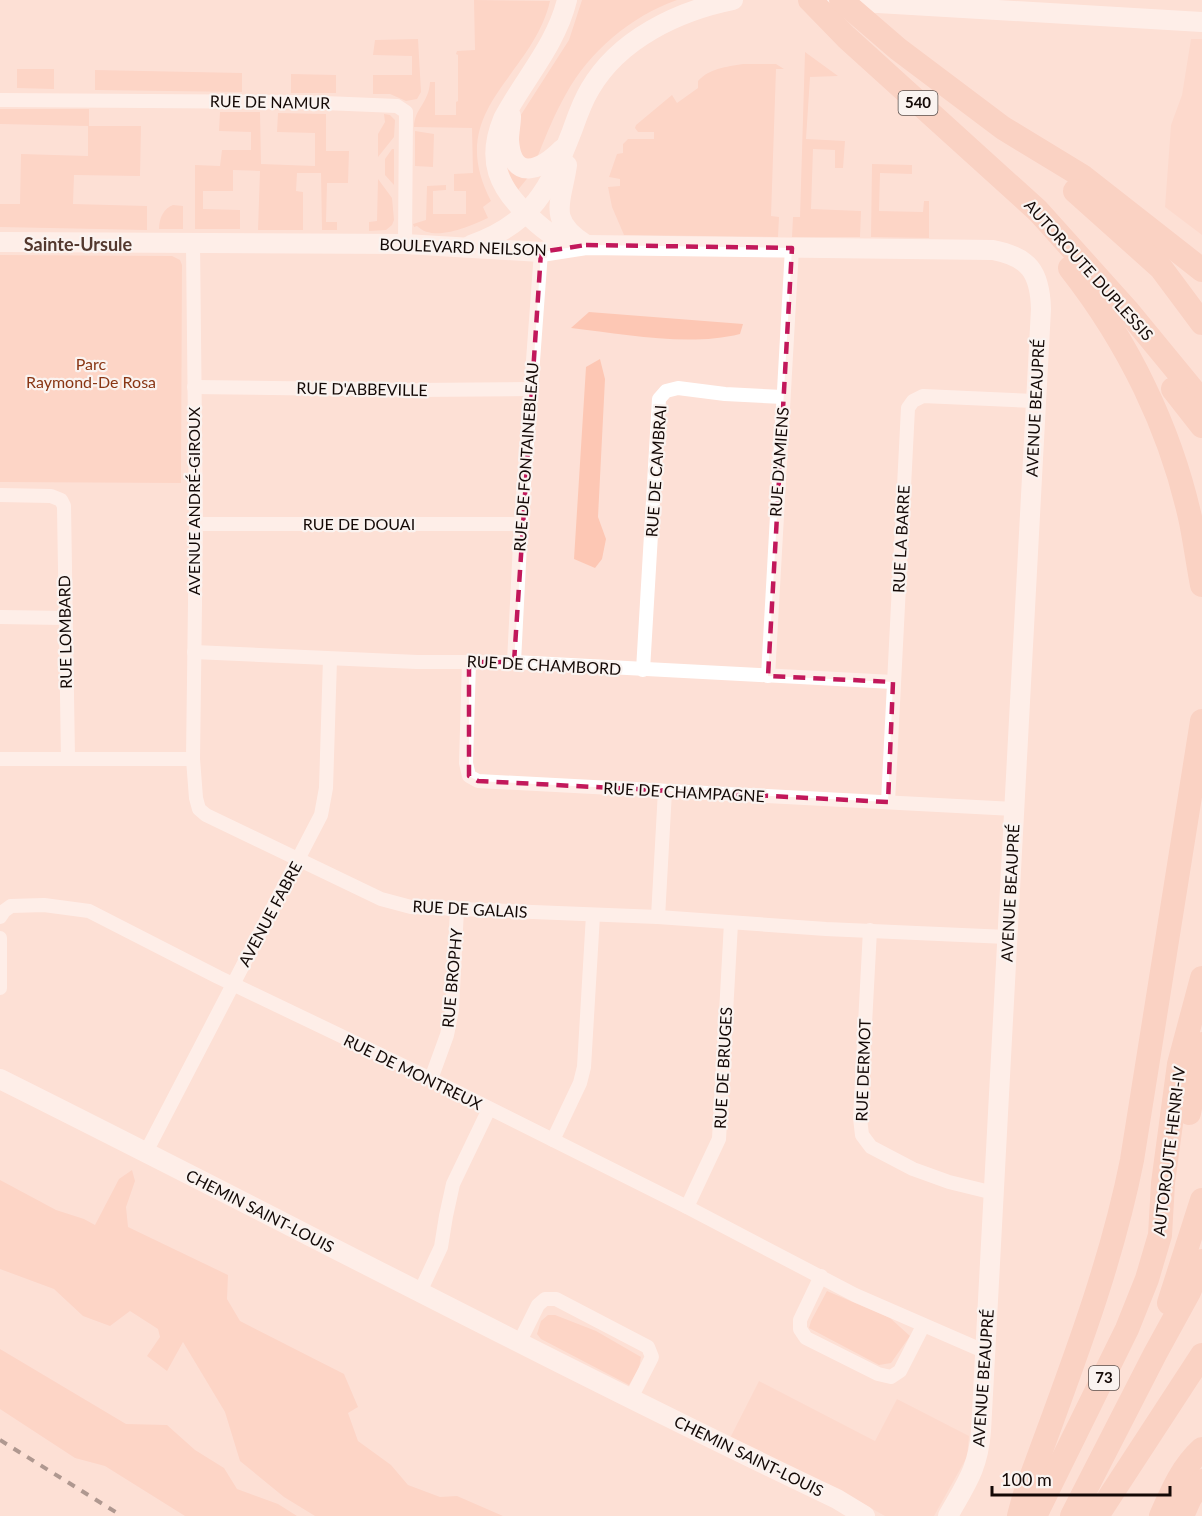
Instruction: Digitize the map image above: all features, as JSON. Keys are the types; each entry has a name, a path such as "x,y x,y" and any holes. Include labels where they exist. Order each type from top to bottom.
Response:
{"highway":[{"path":"797,0 846,37"},
{"name":"AUTOROUTE DUPLESSIS","path":"810,0 846,37 1038,211 1202,400"},
{"name":"540","path":"841,0 898,49 1003,128 1082,177 1202,270"},
{"path":"1003,128 1146,252 1174,283 1202,323"},
{"path":"990,168 1025,216 1083,284 1130,356 1156,412 1175,465 1191,521 1202,585"},
{"path":"1082,177 1202,260"},
{"path":"1148,221 1202,251"},
{"path":"1081,260 1176,394 1202,426"},
{"path":"1019,1516 1101,1283 1121,1214 1134,1149 1202,721"},
{"name":"AUTOROUTE HENRI-IV","path":"1035,1516 1127,1329 1147,1279 1160,1235 1163,1183 1179,1064 1195,1038 1202,978"},
{"path":"1155,1354 1162,1319 1202,1200"},
{"name":"73","path":"1072,1516 1155,1354 1195,1286 1202,1261"},
{"path":"1097,1516 1202,1355"},
{"path":"1161,1516 1186,1466 1202,1449"},
{"path":"1182,1516 1190,1498 1202,1481"}],"street":[{"path":"567,0 550,45 512,101 497,132 496,163 508,196 526,213 557,238 565,242 586,244"},
{"path":"512,101 509,138 511,152 514,160 525,168 537,168 563,149 591,88 611,63 630,45 646,33 681,15 733,0"},
{"path":"827,0 1178,10 1202,22"},
{"name":"RUE DE NAMUR","path":"0,100 300,102 397,106 406,112 405,244"},
{"path":"463,248 496,235 526,213 550,183 572,130"},
{"path":"572,130 561,192 560,218 571,235 586,244"},
{"name":"BOULEVARD NEILSON","path":"0,242 405,244 541,252 586,244 625,247 993,250 1016,256 1029,266"},
{"name":"AVENUE ANDRÉ-GIROUX","path":"193,243 196,524 193,759"},
{"name":"RUE D'AMIENS","path":"768,676 792,248"},
{"name":"RUE DE FONTAINEBLEAU","path":"514,662 521,525 541,252"},
{"name":"AVENUE BEAUPRÉ","path":"948,1516 977,1460 981,1431 1041,293 1039,283 1029,266"},
{"name":"RUE D'ABBEVILLE","path":"194,387 530,389"},
{"name":"RUE DE CAMBRAI","path":"643,670 659,399 666,391 678,388 725,394 783,397"},
{"name":"RUE LA BARRE","path":"888,802 908,408 913,401 923,396 1035,401"},
{"name":"RUE LOMBARD","path":"0,495 51,496 61,500 64,506 68,758"},
{"name":"RUE DE DOUAI","path":"196,524 521,525"},
{"path":"0,617 65,618"},
{"name":"RUE DE CHAMBORD","path":"194,652 330,659 514,662 893,682"},
{"name":"AVENUE FABRE","path":"146,1152 321,815 324,802 330,659"},
{"name":"RUE DE CHAMPAGNE","path":"469,662 466,763 469,776 478,781 1014,809"},
{"path":"0,759 193,759"},
{"name":"RUE DE GALAIS","path":"193,759 196,798 199,810 207,816 381,899 411,907 658,917 1007,937"},
{"path":"658,917 665,791"},
{"name":"RUE DE MONTREUX","path":"0,917 11,906 44,905 89,911 687,1207 855,1295 986,1352"},
{"name":"RUE BROPHY","path":"431,1079 447,1035 452,1010 457,909"},
{"path":"553,1140 580,1083 584,1067 593,915"},
{"name":"RUE DE BRUGES","path":"687,1207 718,1139 731,922"},
{"name":"RUE DERMOT","path":"870,930 860,1118 862,1135 871,1147 913,1169 949,1182 994,1193"},
{"path":"0,939 0,988"},
{"name":"CHEMIN SAINT-LOUIS","path":"0,1079 419,1294 837,1499 865,1516"},
{"path":"419,1294 441,1247 453,1184 489,1109"},
{"path":"821,1276 800,1320 800,1329 806,1338 878,1374 891,1377 900,1371 923,1326"},
{"path":"519,1343 538,1305 545,1299 556,1299 648,1347 652,1357 631,1398"}],"highlighted area":[{"path":"586,245 792,248 768,676 893,682 888,802 478,781 469,776 469,662 514,662 541,252"}],"shaded area":[{"path":"1191,39 1202,39 1202,235 1165,207 1171,125 1182,95"},
{"path":"759,1381 875,1441 897,1399 969,1436 967,1457 934,1516 885,1516 827,1484 730,1438"}],"green space":[{"path":"474,0 550,1 540,28 496,95 484,118 477,142 479,169 491,201 483,207 488,218 452,231 433,233 417,226 414,227 413,224 426,220 427,186 446,185 446,190 433,191 433,214 466,214 466,191 454,191 454,174 473,173 472,128 414,127 416,115 427,95 430,82 435,82 435,115 456,115 458,55 456,54 457,51 475,50"},
{"path":"582,0 677,0 643,16 599,50 575,79 558,108 537,157 530,160 517,155 517,121 569,40"},
{"path":"418,39 421,92 417,99 406,101 390,94 373,94 373,75 412,75 412,56 373,55 375,40"},
{"path":"805,52 838,76 810,77 806,139 845,141 843,168 835,168 835,150 813,149 811,209 861,211 860,237 792,237 793,217 800,217"},
{"path":"743,64 776,64 784,69 776,69 771,216 779,217 778,237 624,235 612,207 608,187 620,186 620,179 609,177 617,154 623,153 623,144 628,139 654,139 654,132 638,132 636,125 672,95 677,103 698,88 698,81 708,73"},
{"path":"17,69 54,69 54,89 17,88"},
{"path":"95,70 242,73 242,92 95,90"},
{"path":"291,74 336,75 336,93 291,93"},
{"path":"0,109 89,109 89,126 141,126 140,176 74,175 73,204 147,206 147,230 0,227 0,204 20,204 21,154 88,156 88,126 0,124"},
{"path":"220,112 260,112 261,164 315,166 315,133 277,132 278,113 326,114 326,151 349,151 348,183 327,183 326,222 337,222 337,230 322,230 321,173 297,173 296,191 303,192 303,230 258,230 260,171 233,170 233,191 203,191 203,209 240,210 240,229 195,229 195,165 220,166 222,150 251,150 251,132 219,131"},
{"path":"384,114 390,115 395,120 394,137 378,157 378,134 385,122"},
{"path":"415,131 434,134 433,167 415,166"},
{"path":"394,149 394,185 385,175 385,159"},
{"path":"507,162 530,175 517,191 506,170"},
{"path":"872,164 912,165 912,174 880,173 879,211 923,212 924,201 929,201 929,238 871,237"},
{"path":"378,179 392,198 394,220 386,230 369,231 369,222 377,221"},
{"path":"173,205 183,206 183,229 159,229 163,214"},
{"name":"Parc Raymond-De Rosa","path":"0,255 172,256 180,260 182,265 181,483 0,482"},
{"path":"589,312 743,324 740,334 699,339 656,338 571,328"},
{"path":"600,359 605,379 598,517 606,539 602,559 595,568 574,559 586,367"},
{"path":"132,1170 135,1181 126,1207 128,1227 228,1275 227,1299 240,1321 344,1374 358,1407 348,1413 358,1441 391,1465 408,1485 440,1497 457,1496 503,1516 315,1516 284,1497 240,1461 225,1412 183,1342 167,1371 147,1356 160,1337 158,1329 130,1311 110,1326 83,1316 54,1289 0,1269 0,1180 56,1210 95,1225 119,1179"},
{"path":"827,1291 890,1318 910,1336 891,1363 879,1365 809,1328"},
{"path":"548,1315 555,1315 596,1331 641,1357 639,1368 629,1385 541,1339 537,1334 541,1321"},
{"path":"0,1349 126,1424 167,1425 195,1450 224,1468 237,1489 278,1504 297,1516 185,1516 105,1466 75,1458 0,1409"}],"railway":[{"path":"0,1440 122,1516"}],"district":[{"name":"Sainte-Ursule","path":"78,245"}]}
